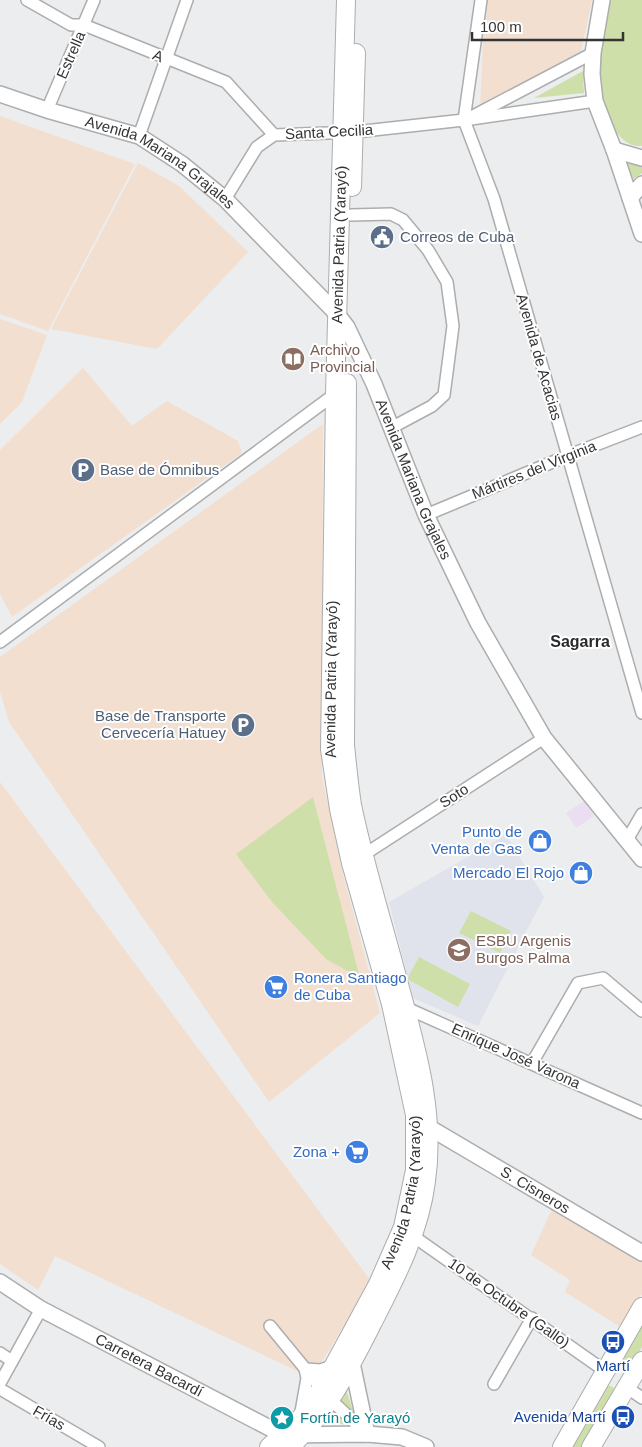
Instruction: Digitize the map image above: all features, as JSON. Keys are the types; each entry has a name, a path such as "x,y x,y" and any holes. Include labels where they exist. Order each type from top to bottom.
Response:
{"main road":[{"name":"Avenida Patria (Yarayó)","path":"342,320 351,215 346,0"},
{"name":"Avenida Patria (Yarayó)","path":"270,1447 294,1434 326,1394 386,1297 413,1236 427,1181 430,1128 428,1106 397,1003 351,863 339,809 330,750 348,133 357,0"},
{"name":"Avenida Patria (Yarayó)","path":"341,390 345,745 352,805 365,854 397,1003 416,1115 415,1170 408,1210 396,1246 344,1364"},
{"path":"562,1447 642,1307"},
{"path":"591,1447 642,1360"},
{"path":"605,1371 626,1388"}],"street":[{"name":"A","path":"27,0 71,25 84,25 226,82 274,135"},
{"name":"Estrella","path":"47,110 94,0"},
{"path":"139,136 187,0"},
{"name":"Avenida de Acacias","path":"481,0 464,120 494,199 642,713"},
{"path":"602,0 593,53 592,74 595,101 614,150 642,234"},
{"name":"Santa Cecilia","path":"464,120 593,53"},
{"name":"Avenida Mariana Grajales","path":"0,94 47,110 139,136 182,164 225,199 342,320 374,384 426,515 478,623 544,738 642,860"},
{"name":"Santa Cecilia","path":"225,199 257,147 274,135 348,133 464,120 595,101"},
{"path":"614,150 642,158"},
{"path":"630,198 642,184"},
{"path":"351,215 391,214 403,220 428,250 447,282 452,326 444,395 432,406 391,428"},
{"path":"0,642 341,390 364,380 374,384"},
{"name":"Mártires del Virginia","path":"426,515 642,427"},
{"name":"Soto","path":"365,854 544,738"},
{"path":"627,840 642,814"},
{"path":"532,1063 578,983 603,978 642,1011"},
{"name":"Enrique José Varona","path":"397,1003 642,1113"},
{"name":"S. Cisneros","path":"430,1128 642,1253"},
{"name":"10 de Octubre (Gallo)","path":"413,1236 605,1371"},
{"name":"Carretera Bacardí","path":"0,1282 41,1309 294,1434"},
{"path":"0,1383 41,1309"},
{"path":"494,1384 532,1318"},
{"path":"270,1326 326,1394 367,1434"},
{"path":"0,1353 12,1361"},
{"path":"305,1369 321,1370 344,1364 367,1434"},
{"path":"305,1369 307,1378 294,1434 402,1436 426,1447"},
{"path":"626,1388 642,1398"},
{"name":"Frías","path":"0,1389 99,1447"}],"shaded area":[{"path":"485,0 592,0 581,52 480,108"},
{"path":"0,116 135,164 48,331 0,314"},
{"path":"138,163 179,186 248,252 157,349 51,329"},
{"path":"0,319 47,335 22,402 0,424"},
{"path":"83,368 132,426 167,401 238,441 242,453 12,617 0,594 0,450"},
{"path":"323,424 322,776 343,874 380,1013 269,1102 9,722 0,692 0,657"},
{"path":"0,782 371,1281 312,1378 55,1256 38,1290 0,1264"},
{"path":"584,801 594,816 576,828 566,813"},
{"name":"ESBU Argenis Burgos Palma","path":"506,835 544,897 478,1026 413,998 389,902"},
{"path":"553,1207 642,1260 642,1294 622,1328 565,1292 570,1280 531,1255"}],"green space":[{"path":"611,0 642,0 642,146 630,144 621,137 613,126 602,97 599,57"},
{"path":"583,71 584,93 534,98"},
{"path":"627,162 642,164 642,173 633,179"},
{"path":"313,797 360,978 326,959 272,902 236,854"},
{"path":"471,911 511,931 500,953 459,933"},
{"path":"419,957 470,984 458,1007 407,979"},
{"path":"642,1320 642,1347 631,1366 622,1368 619,1365"},
{"path":"607,1385 613,1387 615,1392 583,1447 567,1447"},
{"path":"345,1386 354,1414 337,1398"},
{"path":"330,1408 346,1424 319,1423"}],"place":[{"name":"Correos de Cuba","path":"382,237"},
{"name":"Archivo Provincial","path":"293,359"},
{"name":"Base de Ómnibus","path":"83,470"},
{"name":"Base de Transporte Cervecería Hatuey","path":"243,725"},
{"name":"Punto de Venta de Gas","path":"540,841"},
{"name":"Mercado El Rojo","path":"581,873"},
{"name":"ESBU Argenis Burgos Palma","path":"459,950"},
{"name":"Ronera Santiago de Cuba","path":"276,987"},
{"name":"Zona +","path":"357,1152"},
{"name":"Martí","path":"613,1342"},
{"name":"Avenida Martí","path":"623,1417"},
{"name":"Fortín de Yarayó","path":"282,1418"}],"district":[{"name":"Sagarra","path":"580,641"}]}
